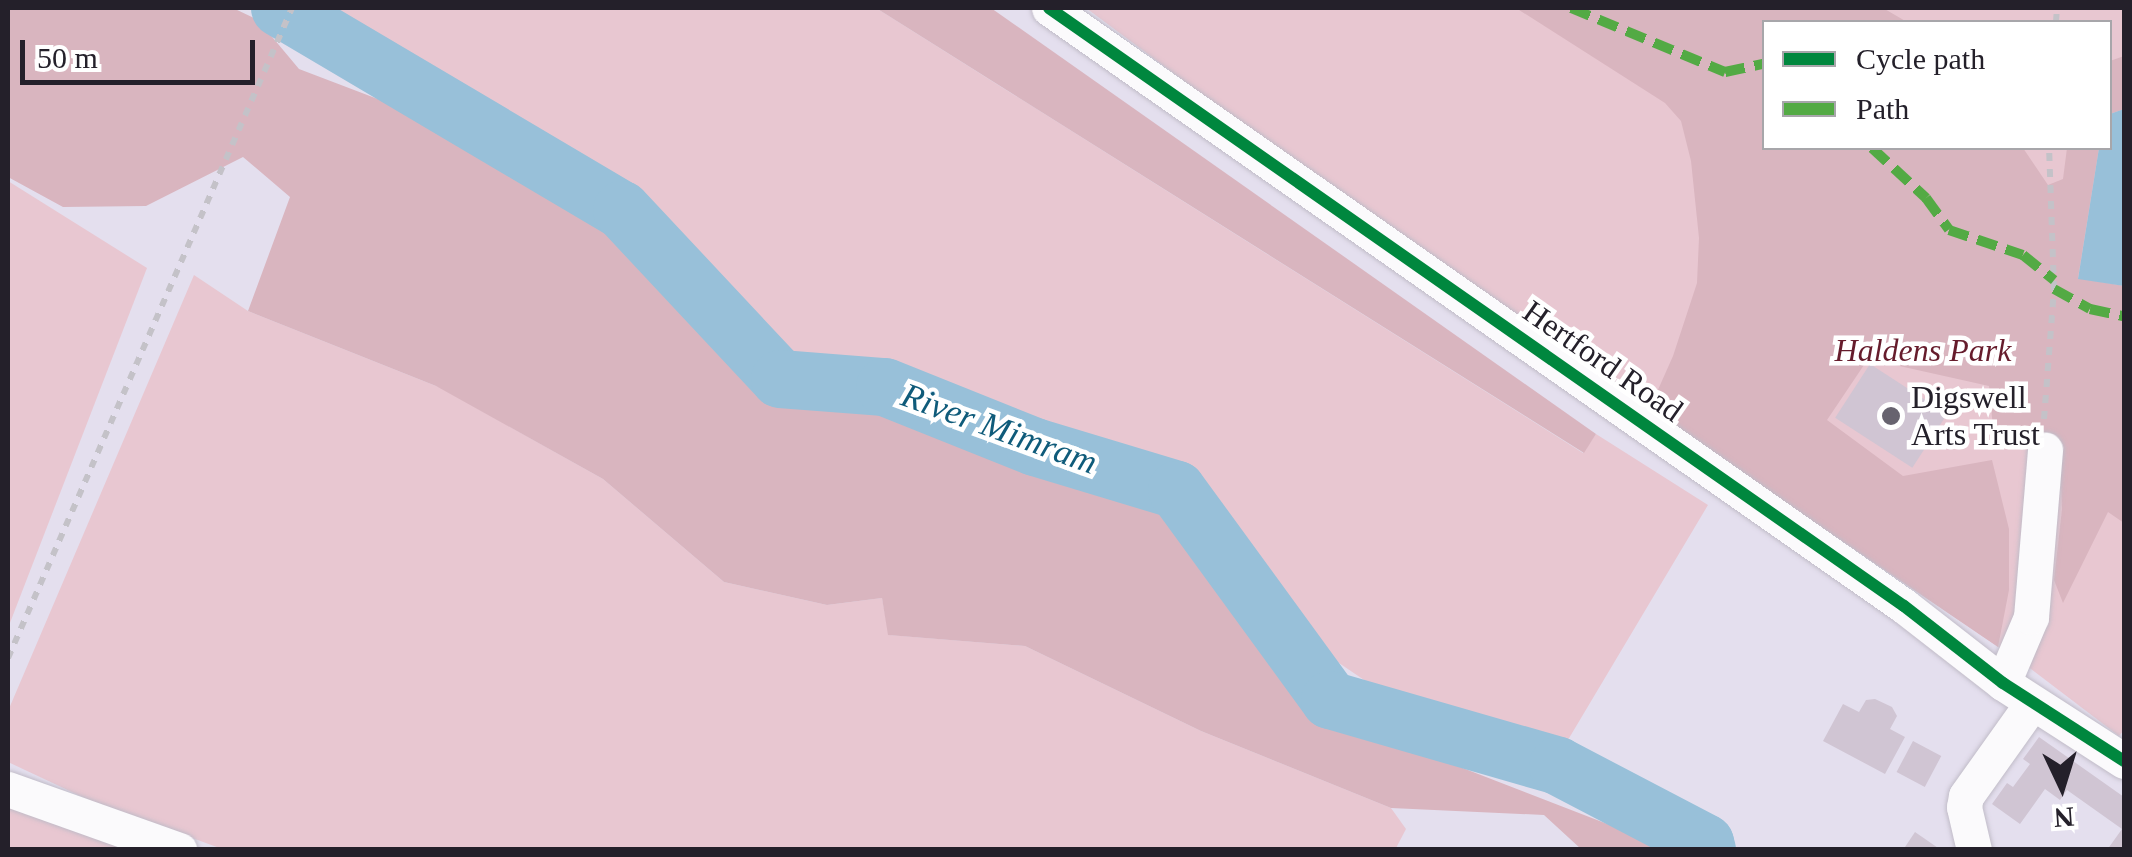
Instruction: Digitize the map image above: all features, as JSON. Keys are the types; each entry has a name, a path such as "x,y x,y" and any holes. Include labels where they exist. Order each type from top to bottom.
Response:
{"street":[{"name":"Hertford Road","path":"1049,8 1876,587 2003,683 2124,761"},
{"path":"2003,683 2031,616 2045,450"},
{"path":"1974,850 1966,796 2032,703"},
{"path":"8,789 178,850"}],"path":[{"path":"8,658 273,43 292,8"},
{"path":"2045,450 2043,401 2054,289 2049,150"}],"green space":[{"path":"8,8 233,8 258,20 299,69 446,125 628,248 782,399 886,392 1065,470 1171,494 1318,712 1672,849 1581,849 1544,815 1391,808 1201,731 1025,646 888,635 882,598 827,605 724,582 603,479 436,386 248,311 290,197 243,157 146,206 63,207 8,177"},
{"path":"322,8 876,8 1583,453 1596,434 1708,505 1559,755 1456,723 1370,684 1311,644 1188,476 1034,428 881,372 780,379 622,210 325,33"},
{"path":"876,8 991,8 1596,434 1584,453"},
{"name":"Haldens Park","path":"1086,8 2124,8 2124,730 2119,736 2031,669 1298,166"},
{"name":"Haldens Park","path":"1516,8 1883,8 1904,20 1762,20 1762,150 2024,150 2048,185 2063,179 2067,150 2099,150 2078,278 2124,286 2124,523 2108,512 2063,603 2054,580 2062,509 2060,453 1994,438 1989,386 1868,359 1827,420 1903,476 1992,460 2009,529 2009,590 1998,647 1649,410 1673,356 1697,283 1699,238 1691,161 1681,121 1665,103"},
{"path":"2124,56 2124,109 2112,113 2112,60"},
{"path":"8,181 147,268 8,628"},
{"path":"194,275 248,311 441,388 603,479 724,582 827,605 882,598 889,635 1025,646 1201,731 1391,808 1406,829 1395,850 225,850 91,801 8,762 8,711"},
{"path":"8,806 141,849 8,849"}],"water":[{"path":"2124,109 2124,286 2078,279 2099,150 2112,150 2112,113"}],"building":[{"name":"Digswell Arts Trust","path":"1870,364 1947,414 1912,468 1835,418"},
{"path":"1875,699 1892,707 1897,716 1890,729 1905,737 1885,774 1823,741 1843,704 1859,712 1866,700"},
{"path":"2039,737 2124,797 2124,850 2107,850 2122,829 2067,790 2060,800 2045,789 2020,824 1992,804 2007,783 2013,787 2030,764 2023,759"},
{"path":"1913,741 1941,756 1925,787 1897,772"},
{"path":"1915,832 1941,850 1903,850"}],"waterway":[{"name":"River Mimram","path":"280,8 622,210 780,379 885,387 1035,447 1177,490 1330,700 1558,766 1705,843 1707,850"}],"marked path":[{"path":"1571,8 1725,72 1762,64"},
{"path":"1874,150 1926,198 1949,230 2023,255 2054,280"},
{"path":"2054,289 2090,309 2124,316"}],"cycle path":[{"path":"1049,8 1904,606 2003,683 2124,761"}],"place":[{"name":"Digswell Arts Trust","path":"1891,416"}]}
